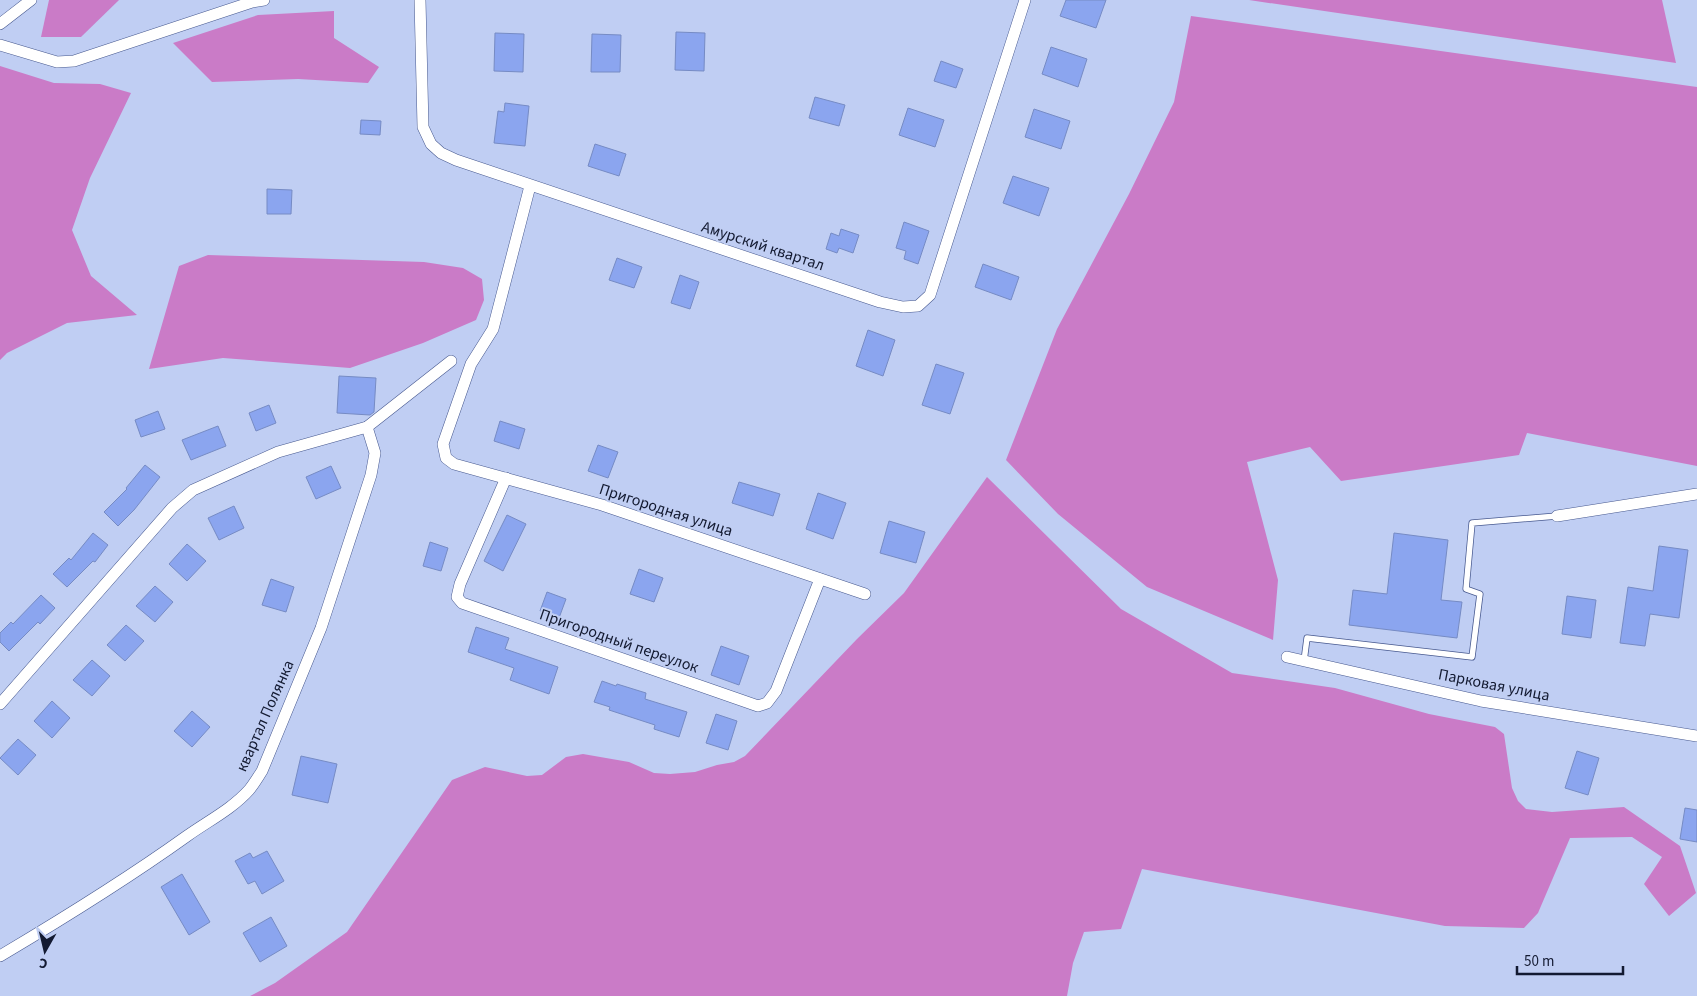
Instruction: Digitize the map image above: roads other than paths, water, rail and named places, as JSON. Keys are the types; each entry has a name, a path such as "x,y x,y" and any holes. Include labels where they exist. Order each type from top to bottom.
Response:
{"street":[{"path":"0,24 30,0"},
{"path":"0,46 57,62 74,61 252,2 264,0"},
{"name":"Амурский квартал","path":"420,0 423,127 431,144 441,153 530,186 880,302 903,307 918,306 930,296 1025,0"},
{"name":"Пригородная улица","path":"530,186 493,329 470,364 443,444 446,458 454,464 602,505 865,594"},
{"path":"0,704 172,508 193,490 278,452 368,427 451,361"},
{"name":"квартал Полянка","path":"0,956 147,865 206,822 229,808 254,783 262,771 321,628 371,474 375,453 368,427"},
{"name":"Пригородный переулок","path":"506,478 460,584 457,596 462,603 758,706 767,703 776,691 820,579"},
{"path":"1556,516 1697,494"},
{"name":"Парковая улица","path":"1287,657 1482,701 1697,736"}],"lane":[{"path":"1304,661 1307,638 1472,657 1480,594 1466,590 1472,523 1556,516"}]}
